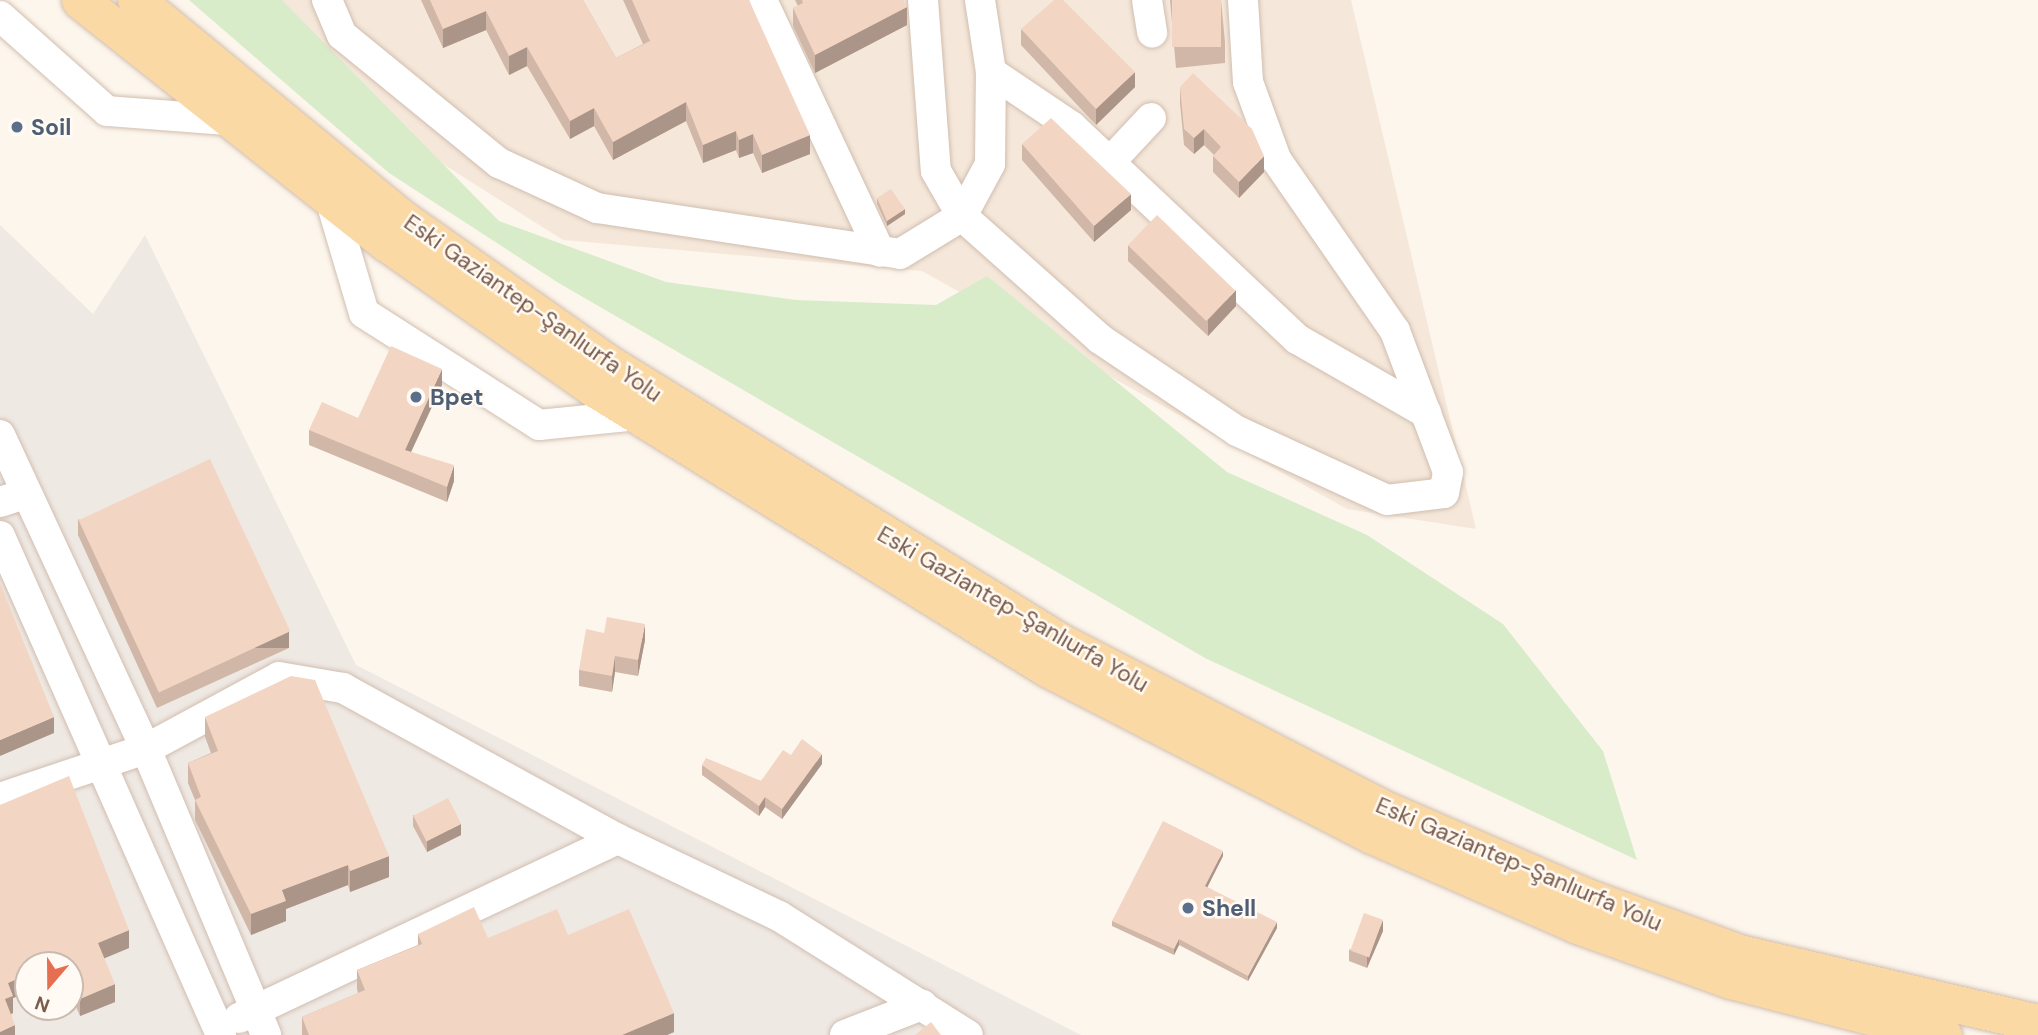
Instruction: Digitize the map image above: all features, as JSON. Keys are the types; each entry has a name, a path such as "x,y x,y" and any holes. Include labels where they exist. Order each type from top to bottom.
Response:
{"main road":[{"name":"Eski Gaziantep-Şanlıurfa Yolu","path":"80,0 239,121 387,243 637,415 1047,668 1372,835 1578,925 1731,980 1944,1035"},
{"name":"Eski Gaziantep-Şanlıurfa Yolu","path":"136,0 404,220 609,364 1062,643 1384,809 1589,898 1739,953 2038,1023"}],"street":[{"path":"327,0 342,35 499,163 597,208 900,254 962,216 990,164 992,72 980,0"},
{"path":"762,0 880,251"},
{"path":"923,0 936,171 962,216 1100,339 1226,423 1387,500 1444,493 1448,472 1395,331 1276,159 1248,82 1243,0"},
{"path":"1147,0 1152,33"},
{"path":"0,16 107,111 239,121"},
{"path":"992,72 1071,125 1297,339 1426,413"},
{"path":"1110,162 1151,118"},
{"path":"329,195 364,313 539,425 637,415"},
{"path":"0,435 12,498 146,749 260,1021"},
{"path":"0,536 101,759 215,1033 260,1021 618,839"},
{"path":"0,798 101,759 146,749 279,677 343,688 618,839 779,916 968,1035"},
{"path":"845,1035 922,1005"}],"shaded area":[{"path":"227,0 1351,0 1476,529 1347,509 922,271 563,240 266,52"},
{"path":"0,225 93,314 145,235 356,665 1081,1035 0,1035"}],"green space":[{"path":"189,0 282,0 499,221 666,282 796,300 936,305 987,276 1227,472 1367,535 1503,624 1603,751 1637,860 1205,658 557,282 389,173"}],"building":[{"path":"430,0 583,0 616,58 650,41 632,0 749,0 810,135 762,155 753,134 739,140 736,131 703,145 686,102 613,142 594,108 570,121 527,47 509,56 486,11 443,29"},
{"path":"802,0 903,0 907,7 815,55 793,8 803,3"},
{"path":"1054,0 1063,0 1135,72 1096,109 1021,29"},
{"path":"1172,0 1221,0 1221,47 1172,47"},
{"path":"1193,73 1252,129 1264,156 1239,182 1213,156 1221,147 1204,129 1194,138 1184,129 1180,87"},
{"path":"1051,118 1131,194 1094,226 1022,144"},
{"path":"891,189 905,209 887,221 877,198"},
{"path":"1157,215 1235,291 1206,321 1128,245"},
{"path":"391,346 442,369 405,450 454,465 447,487 309,430 322,402 358,418"},
{"path":"210,459 290,631 159,692 79,520"},
{"path":"0,583 54,717 0,740"},
{"path":"607,617 645,624 638,660 615,656 612,676 579,670 586,629 604,633"},
{"path":"291,676 315,680 389,856 350,871 348,865 282,890 286,901 251,914 195,800 201,797 188,763 218,751 205,717"},
{"path":"802,739 822,754 782,809 765,797 759,806 702,765 706,758 761,781 783,750 791,755"},
{"path":"69,776 129,930 98,943 115,984 84,997 84,951 14,951 14,980 8,983 13,996 5,999 15,1025 0,1032 0,805"},
{"path":"448,798 461,824 426,842 413,816"},
{"path":"1163,821 1223,851 1205,886 1277,922 1248,976 1179,939 1174,949 1112,921"},
{"path":"474,907 488,938 557,909 568,935 629,909 674,1013 622,1035 309,1035 302,1017 365,990 357,970 422,944 418,934"},
{"path":"1364,913 1383,920 1369,957 1350,951"},
{"path":"931,1022 941,1035 915,1035"}],"place":[{"name":"Soil","path":"17,127"},
{"name":"Bpet","path":"416,397"},
{"name":"Shell","path":"1188,908"}]}
